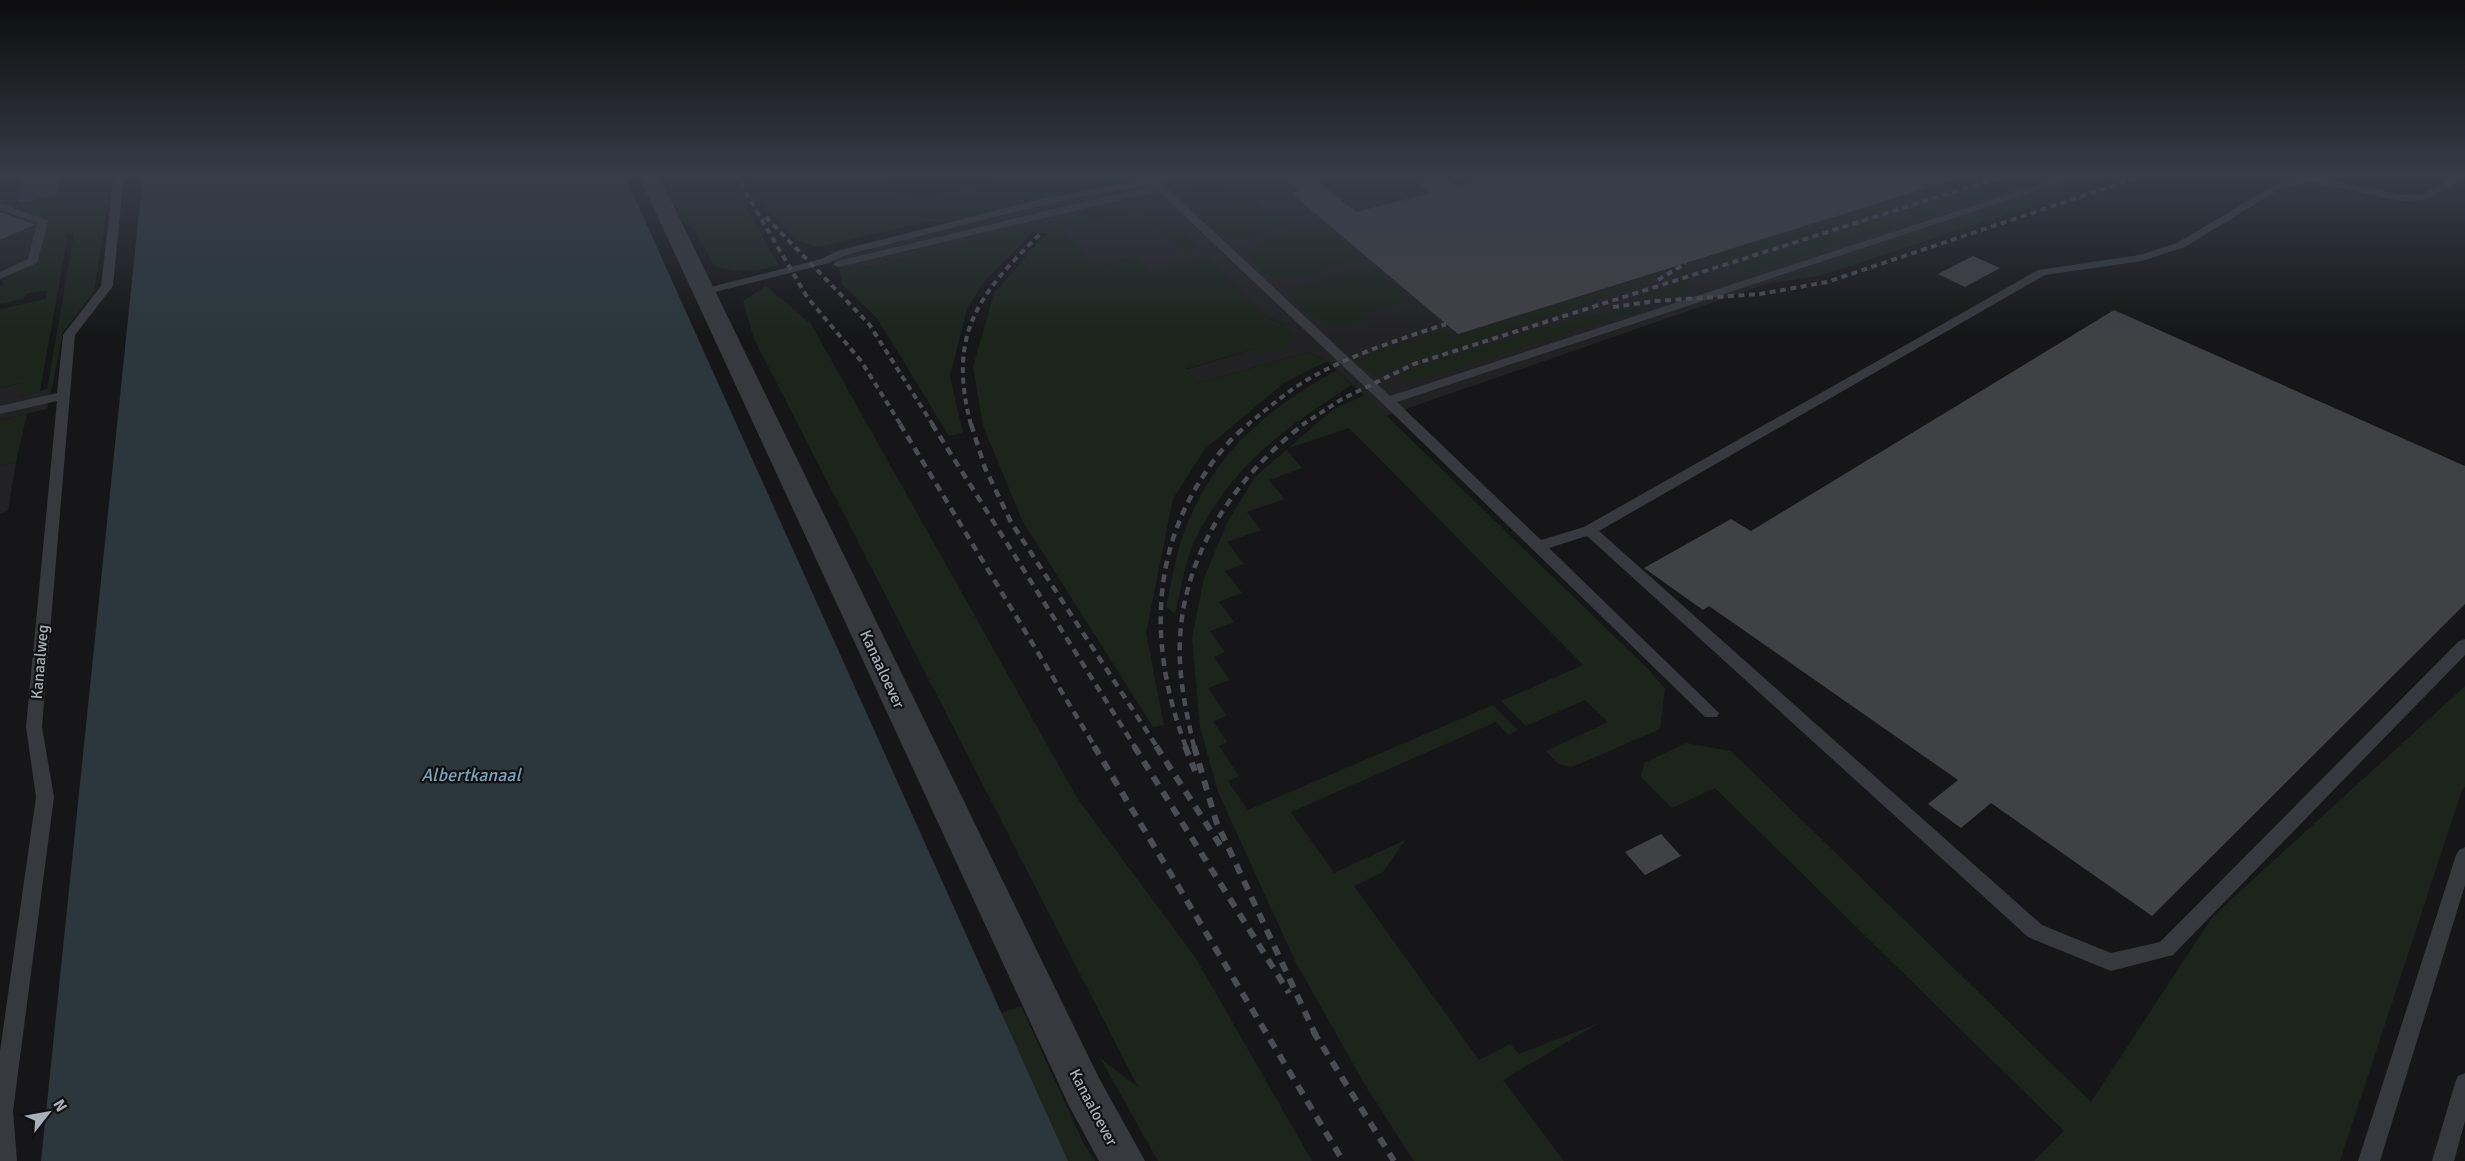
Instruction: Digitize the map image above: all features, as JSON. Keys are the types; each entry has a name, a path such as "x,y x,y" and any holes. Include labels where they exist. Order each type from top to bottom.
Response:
{"street":[{"name":"Kanaaloever","path":"673,228 1084,1092 1123,1161"}],"lane":[{"path":"0,276 33,261 41,228"},
{"name":"Kanaalweg","path":"6,1161 2,1112 45,797 34,727 69,335 107,286 113,228"},
{"path":"703,292 825,261 842,253 943,228"},
{"path":"825,261 839,264 993,228"},
{"path":"1206,228 1711,713"},
{"path":"1388,401 1916,228"},
{"path":"1538,546 1589,530 2042,272 2142,258 2181,245 2209,228"},
{"path":"0,410 62,396"},
{"path":"1589,530 2036,931 2111,962 2166,949 2465,645"},
{"path":"2369,1161 2465,855"},
{"path":"2443,1161 2465,1083"}],"shaded area":[{"path":"0,228 49,228 43,260 0,280"},
{"path":"49,228 104,228 94,292 63,332 52,387 47,390 74,234 68,234 40,391 19,398 21,383 0,388 0,309 46,299 47,290 26,294 24,299 0,304 0,286 5,284 0,280 43,260"},
{"path":"694,228 758,228 779,266 731,270 714,266"},
{"path":"785,228 898,228 818,247 795,240"},
{"path":"928,228 1026,228 877,266 839,268 829,252"},
{"path":"1026,228 1061,228 1093,268 1135,257 1148,272 1206,257 1270,319 1287,325 1295,336 1289,345 1257,355 1254,349 1186,369 1199,383 1308,352 1327,361 1284,383 1205,449 1173,499 1146,633 1164,725 1153,727 1022,520 983,426 973,367 994,293 1046,234 1033,232 983,283 967,309 950,376 963,433 949,436 877,318 842,284 839,268 877,266"},
{"path":"1060,228 1935,228 1766,284 1386,416 1327,361 1308,352 1199,383 1185,370 1254,349 1287,325 1148,272 1135,257 1093,268"},
{"path":"1159,228 1179,228 1199,248 1183,252"},
{"path":"1216,228 1281,228 1252,237 1224,236"},
{"path":"1803,228 1830,228 1721,263 1711,257"},
{"path":"1850,228 1891,228 1765,269 1752,272 1729,267"},
{"path":"1935,228 1965,228 1819,276 1766,284"},
{"path":"1333,232 1362,258 1316,273 1283,277 1268,274 1256,267 1248,253 1261,243 1278,236 1296,234 1311,238"},
{"path":"1373,266 1410,300 1365,314 1371,320 1344,326 1321,322 1296,304 1293,297 1301,288"},
{"path":"1667,270 1651,280 1605,298 1375,375 1357,362 1368,355 1442,330 1452,337"},
{"path":"1688,280 1688,293 1643,298 1641,296"},
{"path":"766,286 811,324 1077,798 1195,957 1312,1161 1158,1161 1100,1058 1138,1087 754,339 743,301"},
{"path":"1655,305 1427,378 1394,380 1411,369 1579,317"},
{"path":"1337,370 1352,385 1283,433 1263,450 1244,468 1211,512 1189,556 1175,614 1166,607 1179,549 1197,502 1211,478 1227,455 1266,417 1288,400"},
{"path":"22,383 19,398 52,387 47,409 0,420 0,388"},
{"path":"1365,395 1648,669 1665,689 1660,729 1572,767 1558,764 1546,751 1608,722 1585,700 1526,726 1501,701 1583,665 1349,428 1288,448 1332,410"},
{"path":"27,414 16,462 0,466 0,420"},
{"path":"1286,450 1302,468 1269,480 1285,499 1247,512 1261,530 1227,542 1244,564 1225,571 1242,593 1219,602 1234,622 1210,631 1225,652 1214,657 1230,680 1208,688 1227,716 1213,721 1227,742 1219,746 1239,776 1228,781 1248,810 1493,705 1518,730 1508,735 1496,722 1291,812 1334,873 1405,840 1383,872 1354,886 1479,1060 1510,1044 1519,1054 1599,1023 1503,1080 1564,1161 1414,1161 1368,1090 1296,963 1218,792 1200,727 1192,638 1204,578 1228,521 1255,477"},
{"path":"16,462 8,511 0,514 0,466"},
{"path":"2465,686 2465,787 2462,790 2340,1161 2034,1161 2064,1131 1715,788 1672,808 1641,777 1644,763 1686,743 1731,751 2091,1102 2213,916"},
{"path":"1021,1006 1084,1144 1095,1161 1068,1161 1001,1013"}],"water":[{"name":"Albertkanaal","path":"137,228 648,228 1068,1161 41,1161"}],"building":[{"path":"0,228 27,228 0,240"},
{"path":"1333,228 1797,228 1458,334"},
{"path":"1973,256 2000,268 1965,287 1938,274"},
{"path":"2114,310 2465,466 2465,604 2152,916 1991,803 1961,828 1928,804 1958,780 1709,606 1703,610 1644,568 1731,519 1751,531"},
{"path":"1661,834 1681,856 1645,875 1625,852"}],"railway":[{"path":"767,228 807,297 861,361 901,425"},
{"path":"777,228 869,324 933,425"},
{"path":"1302,425 1342,399 1414,364 1839,228"},
{"path":"1613,307 1655,301 1760,294 1827,282 1987,228"},
{"path":"971,425 963,365 966,341 973,318 1000,277 1040,234"},
{"path":"1658,280 1686,263"},
{"path":"1247,425 1290,391 1339,363 1446,324"},
{"path":"900,424 1095,747"},
{"path":"932,424 1135,747"},
{"path":"971,424 985,468 1011,522 1157,747"},
{"path":"1186,747 1167,683 1162,650 1163,585 1169,553 1179,522 1199,482 1225,446 1249,424"},
{"path":"1194,747 1180,666 1180,639 1184,607 1192,576 1203,546 1218,518 1236,492 1257,467 1304,424"},
{"path":"1094,746 1343,1161"},
{"path":"1134,746 1289,993"},
{"path":"1156,746 1222,848"},
{"path":"1185,746 1195,771"},
{"path":"1194,746 1216,821 1316,1036"},
{"path":"1313,1031 1316,1036"},
{"path":"1316,1036 1394,1161"}]}
